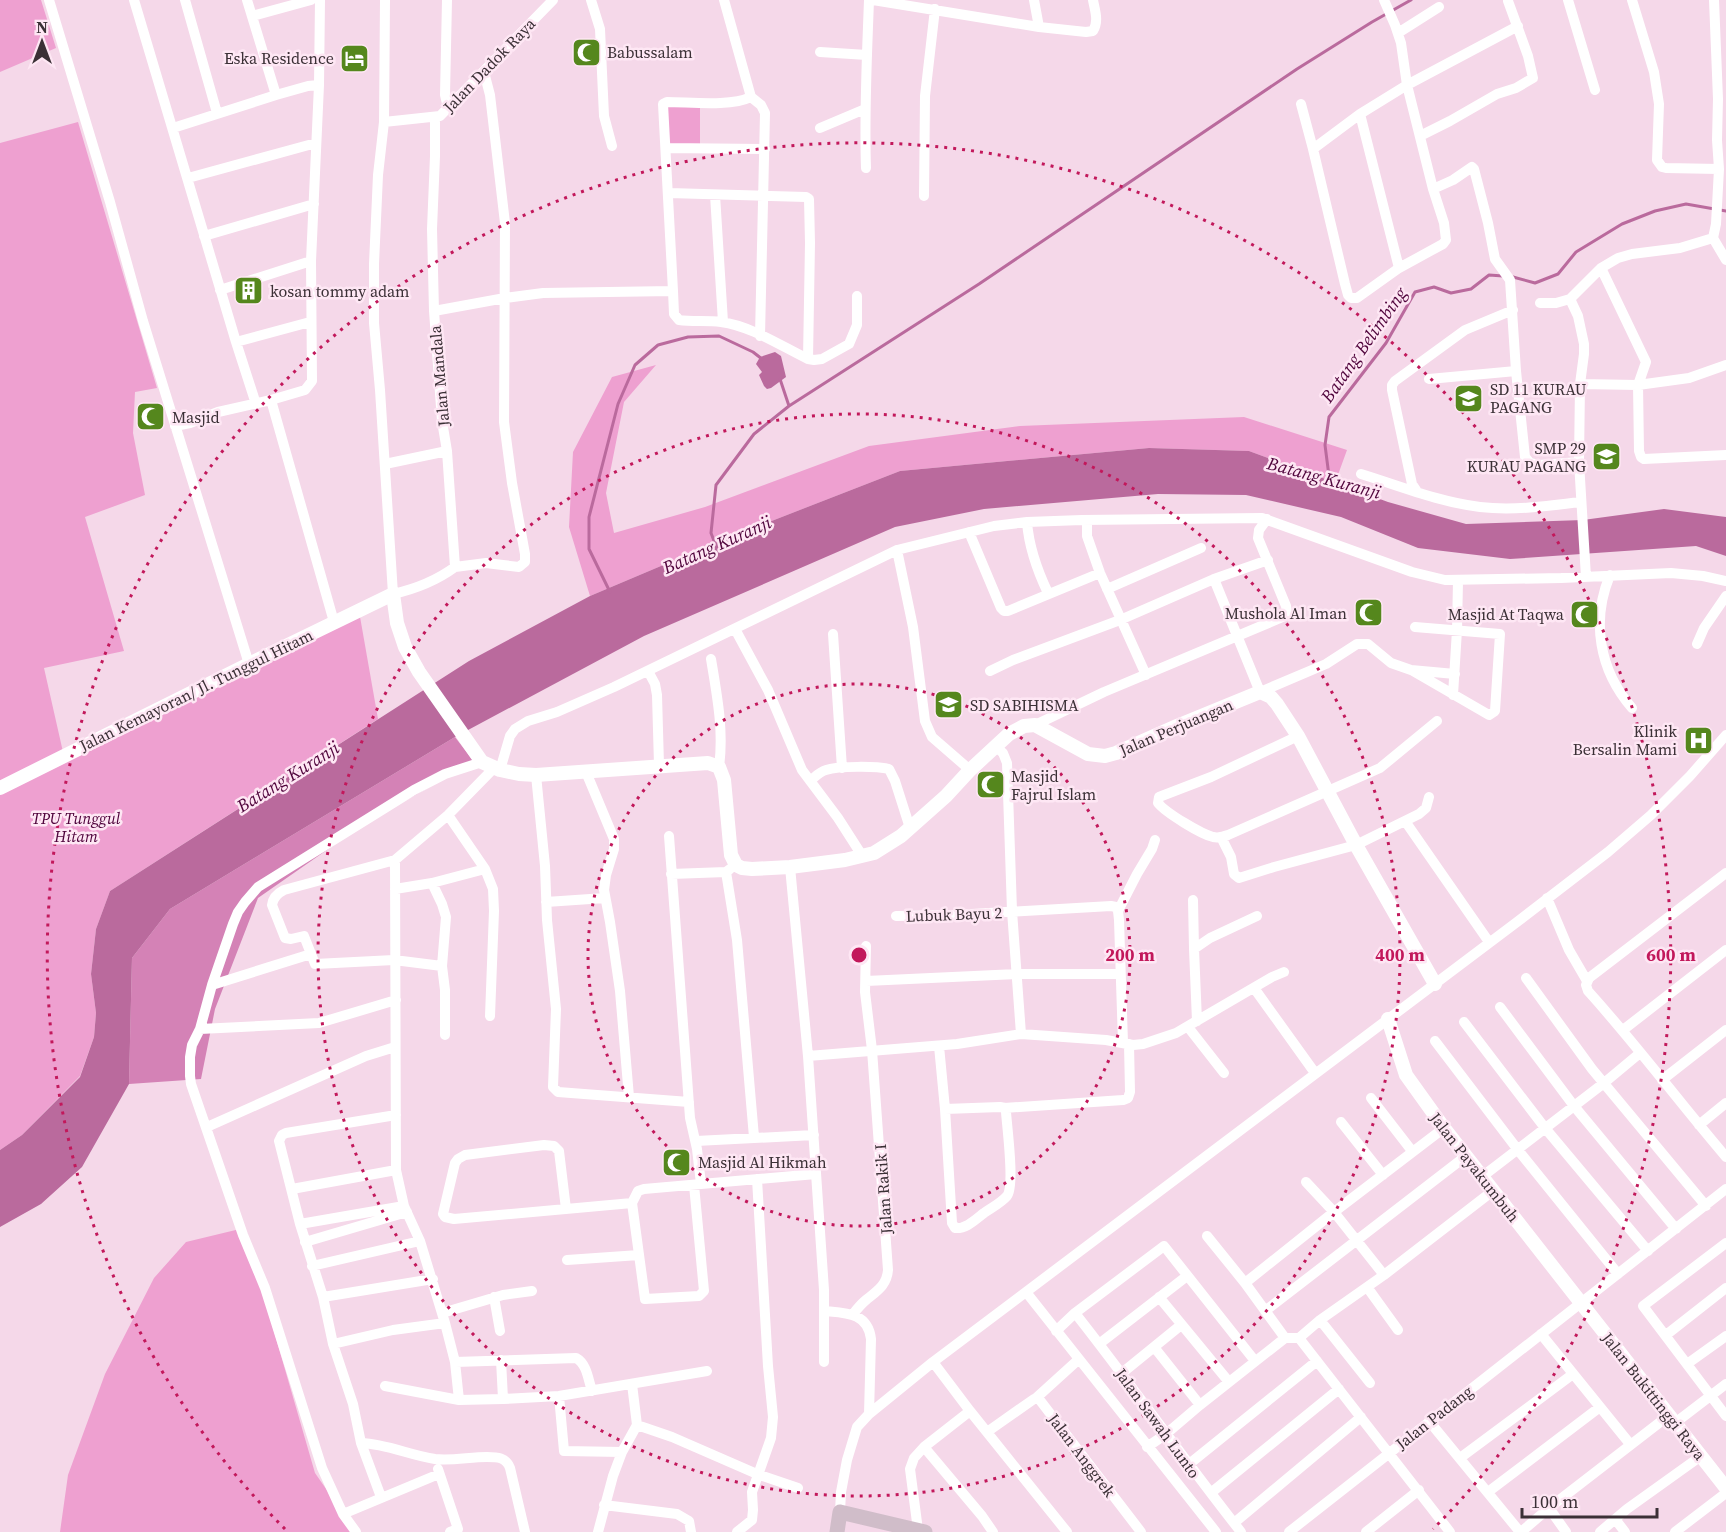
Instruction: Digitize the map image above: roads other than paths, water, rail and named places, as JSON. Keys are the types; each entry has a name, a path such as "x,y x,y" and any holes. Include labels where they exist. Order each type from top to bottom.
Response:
{"main road":[{"path":"837,1532 840,1512 912,1530"}],"street":[{"path":"49,0 175,426 249,663"},
{"path":"134,0 256,404"},
{"path":"185,0 217,113"},
{"path":"247,0 276,95"},
{"path":"252,16 311,0"},
{"path":"175,426 218,412 305,390 312,381 311,261 319,85 320,0"},
{"path":"385,0 384,122 378,175 374,323 393,594 397,622 405,647 419,672 466,742 492,767"},
{"path":"447,0 445,95 448,108"},
{"name":"Jalan Dadok Raya","path":"384,122 440,116 553,0"},
{"path":"591,0 600,29 604,116 612,146"},
{"path":"724,0 751,97 765,113 760,336"},
{"path":"866,168 865,109 871,0 1039,27 1086,32 1093,31 1097,21 1093,0"},
{"path":"1034,0 1039,27"},
{"path":"1301,104 1350,297 1358,298 1399,268 1443,244 1446,240 1444,223 1432,189 1407,86 1397,29 1384,0"},
{"path":"1568,0 1595,90"},
{"path":"1632,0 1654,72 1659,104 1657,160 1662,167 1666,168 1722,174"},
{"path":"1714,0 1718,99 1717,140 1722,174 1713,238 1726,260"},
{"path":"1420,136 1497,94 1516,88 1533,78 1528,56 1508,1"},
{"path":"1397,29 1439,7"},
{"path":"924,196 925,96 934,9"},
{"path":"1313,149 1360,114 1518,26"},
{"path":"820,52 867,55"},
{"path":"393,594 439,578 455,567 486,563 519,567 525,562 504,422 505,223 490,95 484,72"},
{"path":"173,128 276,95 319,85"},
{"path":"751,97 742,102 729,103 664,103 674,314 679,320 723,322 747,330 807,359 814,360 822,359 849,344 857,325 857,297"},
{"path":"820,128 865,109"},
{"path":"1360,114 1399,268"},
{"name":"Jalan Mandala","path":"435,117 432,229 434,311 455,567"},
{"path":"188,178 316,143"},
{"path":"666,148 765,149"},
{"path":"1432,189 1474,168 1495,259 1510,280 1516,371 1526,461 1539,465 1579,462"},
{"path":"669,193 806,197 809,201 810,243 807,359"},
{"path":"715,195 723,322"},
{"path":"204,236 314,204"},
{"path":"1540,303 1570,300 1601,268 1618,258 1680,248 1713,238"},
{"path":"220,290 311,261"},
{"path":"1601,268 1646,362 1638,384 1639,451 1643,459 1726,455"},
{"path":"434,311 543,293 673,291"},
{"path":"1570,300 1578,315 1584,344 1580,384 1579,462 1586,572"},
{"path":"1416,490 1412,484 1392,385 1465,330 1513,310"},
{"path":"236,342 310,322"},
{"path":"1580,384 1638,384 1689,378 1726,365"},
{"path":"1429,379 1516,371"},
{"path":"271,400 334,622"},
{"path":"385,464 447,451"},
{"path":"1361,474 1416,490 1428,496 1481,507 1581,506"},
{"path":"671,874 731,868 790,867 862,857 874,853 910,828 1013,732 1024,726 1035,725 1065,710 1282,618 1287,614 1286,606 1258,538 1267,519"},
{"path":"442,966 394,960 316,964 304,936 285,938 272,905 275,897 284,890 395,860 448,815 492,767 510,736 521,724 587,699 897,550 994,526 1027,522 1267,519 1435,579 1458,581 1586,572 1610,575 1682,574 1726,581"},
{"path":"1087,520 1087,536 1100,573 1146,675"},
{"path":"1027,522 1028,538 1034,560 1048,593"},
{"path":"969,532 1002,610 1008,610 1100,573"},
{"path":"1107,588 1201,548"},
{"path":"897,550 913,627 925,722 932,737 970,770"},
{"path":"990,670 1120,620 1214,579 1268,560"},
{"path":"1610,575 1599,614 1599,636 1612,676 1623,698 1632,708"},
{"path":"1214,579 1260,692 1271,697 1298,736 1356,845 1435,984"},
{"path":"1453,695 1458,581"},
{"name":"Jalan Kemayoran/ Jl. Tunggul Hitam","path":"0,788 249,663 393,594"},
{"path":"1697,644 1704,628 1726,596"},
{"path":"1260,692 1326,664 1357,644 1368,644 1391,663 1411,670 1489,715 1495,711 1500,634 1416,627"},
{"path":"735,629 768,690 798,762 810,782 838,818 862,857"},
{"path":"833,634 842,768"},
{"path":"711,659 720,729 719,767 724,780 754,1137"},
{"path":"648,670 655,684 657,695 659,765"},
{"path":"1411,670 1455,674"},
{"name":"Jalan Perjuangan","path":"1035,725 1088,754 1105,756 1260,692"},
{"path":"1298,736 1158,799 1160,807 1210,836 1221,837 1380,768 1437,721"},
{"path":"840,1512 841,1492 849,1450 857,1427 868,1414 933,1362 1608,852 1658,808 1726,735"},
{"path":"996,747 1003,753 1007,763 1012,911 1021,1034"},
{"path":"356,1532 343,1514 322,1468 265,1288 243,1235 190,1076 191,1051 238,912 258,887 414,790 445,774 492,767 519,774 536,775 659,765 708,763 719,767"},
{"path":"810,782 822,772 842,768 889,769 910,828"},
{"path":"586,772 613,835 614,849 604,882 620,991 629,1096"},
{"path":"536,775 556,1009 553,1087 558,1092 689,1102"},
{"path":"1221,837 1231,857 1234,874 1239,878 1356,845 1424,810 1429,798"},
{"path":"448,815 485,869 493,889 490,1016"},
{"path":"1405,821 1489,942"},
{"path":"669,836 691,1128 696,1142 697,1185 705,1290 699,1296 645,1299 632,1203 638,1191 644,1189 697,1185 816,1174"},
{"path":"945,1109 1004,1108 1128,1098 1130,1092 1120,974 1118,911 1155,840"},
{"path":"395,860 396,1170 405,1209 420,1241 444,1318 455,1362 459,1400"},
{"path":"790,867 814,1135 824,1311 824,1362"},
{"path":"395,889 432,883 485,869"},
{"path":"1587,981 1726,873"},
{"path":"432,883 446,917 442,966 445,990 445,1035"},
{"path":"546,902 605,898"},
{"path":"1547,898 1569,950 1587,981 1588,991 1623,1030 1726,1157"},
{"path":"1193,900 1192,1024 1224,1073"},
{"name":"Lubuk Bayu 2","path":"896,916 1111,906 1116,907 1118,911"},
{"path":"1194,949 1210,938 1257,916"},
{"path":"866,946 866,981 1017,974 1120,974"},
{"path":"1623,1030 1726,950"},
{"path":"212,985 311,954"},
{"path":"808,1056 939,1046 1021,1034 1143,1044 1168,1036 1192,1024 1284,972"},
{"path":"1526,978 1592,1069 1706,1206"},
{"name":"Jalan Rakik I","path":"853,1314 864,1301 883,1286 888,1270 872,1050 865,992 866,981"},
{"path":"1254,988 1315,1073"},
{"path":"200,1029 319,1023 396,1000"},
{"path":"1500,1007 1574,1106 1676,1229"},
{"name":"Jalan Payakumbuh","path":"1388,1019 1406,1075 1444,1128 1581,1304"},
{"path":"1464,1022 1545,1128 1648,1251"},
{"path":"1662,1080 1726,1030"},
{"path":"1435,1041 1518,1150 1618,1274"},
{"path":"939,1046 952,1223 955,1228 975,1220 1009,1193 1011,1180 1004,1108"},
{"path":"207,1127 358,1059 395,1047"},
{"path":"1483,1176 1640,1053"},
{"path":"1371,1098 1412,1151"},
{"path":"1699,1125 1726,1103"},
{"path":"381,1497 361,1443 353,1404 333,1344 323,1297 300,1224 279,1138 282,1135 396,1115"},
{"path":"1341,1122 1383,1174"},
{"path":"1245,1284 1444,1128"},
{"path":"696,1142 814,1135"},
{"path":"566,1209 559,1151 554,1146 544,1145 465,1155 458,1159 443,1214 445,1217 454,1219 566,1209 632,1203"},
{"path":"1264,1311 1466,1156"},
{"path":"292,1190 396,1170"},
{"path":"737,1532 752,1520 752,1492 771,1438 773,1417 757,1179"},
{"path":"1306,1182 1334,1212 1384,1275"},
{"name":"Jalan Padang","path":"1289,1532 1726,1189"},
{"path":"1148,1447 1285,1338 1299,1338 1494,1190"},
{"path":"300,1224 405,1209"},
{"path":"305,1242 405,1209"},
{"path":"1207,1236 1285,1338"},
{"path":"312,1266 420,1241"},
{"path":"1726,1243 1643,1306 1726,1416"},
{"path":"1056,1331 1075,1313 1162,1246 1256,1361"},
{"path":"567,1260 639,1255"},
{"path":"1099,1344 1187,1276"},
{"path":"323,1297 433,1279"},
{"path":"1367,1287 1398,1330"},
{"path":"1666,1335 1726,1288"},
{"path":"333,1344 444,1318 494,1297 532,1291"},
{"path":"1026,1292 1216,1532"},
{"path":"494,1297 500,1331"},
{"path":"1159,1297 1229,1382"},
{"name":"Jalan Bukittinggi Raya","path":"1581,1304 1726,1488"},
{"path":"824,1311 853,1314 866,1324 870,1333 868,1414"},
{"name":"Jalan Sawah Lunto","path":"1075,1313 1237,1528"},
{"path":"1320,1320 1370,1383"},
{"path":"1122,1373 1181,1325"},
{"path":"1540,1334 1630,1444"},
{"path":"1688,1364 1726,1336"},
{"path":"1299,1338 1450,1532"},
{"path":"1154,1347 1200,1405"},
{"path":"455,1362 576,1358 584,1365 592,1391"},
{"path":"501,1360 503,1399"},
{"path":"1035,1399 1078,1360"},
{"path":"1188,1465 1317,1361"},
{"path":"933,1362 1066,1532"},
{"path":"385,1386 459,1400 503,1399 559,1396 707,1371"},
{"path":"1460,1458 1573,1374"},
{"path":"598,1532 604,1505 622,1452 637,1425 632,1384"},
{"path":"1430,1421 1521,1532 1630,1444 1712,1395 1726,1384"},
{"path":"1212,1492 1339,1389"},
{"path":"559,1396 564,1451 622,1452"},
{"name":"Jalan Anggrek","path":"987,1432 1035,1399 1040,1400 1141,1532"},
{"path":"1488,1492 1600,1407"},
{"path":"912,1530 910,1469 914,1458 924,1447 970,1411"},
{"path":"1237,1528 1361,1417"},
{"path":"637,1425 672,1437 757,1474 798,1488"},
{"path":"361,1443 388,1446 436,1459 488,1457 506,1461 510,1468 525,1532"},
{"path":"924,1447 993,1532"},
{"path":"1600,1532 1627,1509 1701,1456"},
{"path":"436,1459 456,1531"},
{"path":"343,1514 439,1474"},
{"path":"1366,1532 1419,1490"},
{"path":"1675,1532 1726,1493"},
{"path":"604,1505 677,1514 689,1521 691,1532"},
{"path":"1549,1508 1566,1532"},
{"path":"1615,1519 1625,1532"},
{"path":"1379,1522 1387,1532"}],"water":[{"path":"775,352 781,356 786,377 767,389 759,375 762,372 756,364 760,357"},
{"name":"Batang Kuranji","path":"1149,448 1249,451 1388,502 1466,524 1583,520 1664,509 1726,517 1726,556 1696,546 1510,559 1418,548 1341,517 1246,495 1158,494 984,509 895,527 644,636 455,737 170,909 132,958 129,1084 82,1167 41,1204 0,1227 0,1150 22,1135 80,1077 94,1037 96,1013 91,974 96,929 110,891 469,661 590,596 720,541 900,471"}],"waterway":[{"name":"Batang Kuranji","path":"716,546 711,533 716,485 754,434 789,406 979,284 1297,69 1411,0"},
{"name":"Batang Belimbing","path":"1513,277 1535,283 1558,274 1576,252 1622,224 1655,211 1686,204 1726,211"},
{"name":"Batang Belimbing","path":"1330,484 1325,445 1329,417 1386,343 1415,292 1434,287 1451,293 1471,289 1489,275 1503,276"},
{"path":"610,592 589,549 589,517 618,404 635,365 658,345 688,337 719,336 753,352 762,359"},
{"path":"780,379 789,406"}],"place":[{"name":"Babussalam","path":"586,52"},
{"name":"Eska Residence","path":"355,58"},
{"name":"kosan tommy adam","path":"249,291"},
{"name":"SD 11 KURAU PAGANG","path":"1469,398"},
{"name":"Masjid","path":"151,417"},
{"name":"SMP 29 KURAU PAGANG","path":"1607,457"},
{"name":"Mushola Al Iman","path":"1368,613"},
{"name":"Masjid At Taqwa","path":"1585,614"},
{"name":"SD SABIHISMA","path":"949,705"},
{"name":"Klinik Bersalin Mami","path":"1698,740"},
{"name":"Masjid Fajrul Islam","path":"990,785"},
{"name":"Masjid Al Hikmah","path":"677,1162"}],"park label":[{"name":"TPU Tunggul Hitam","path":"76,827"}]}
